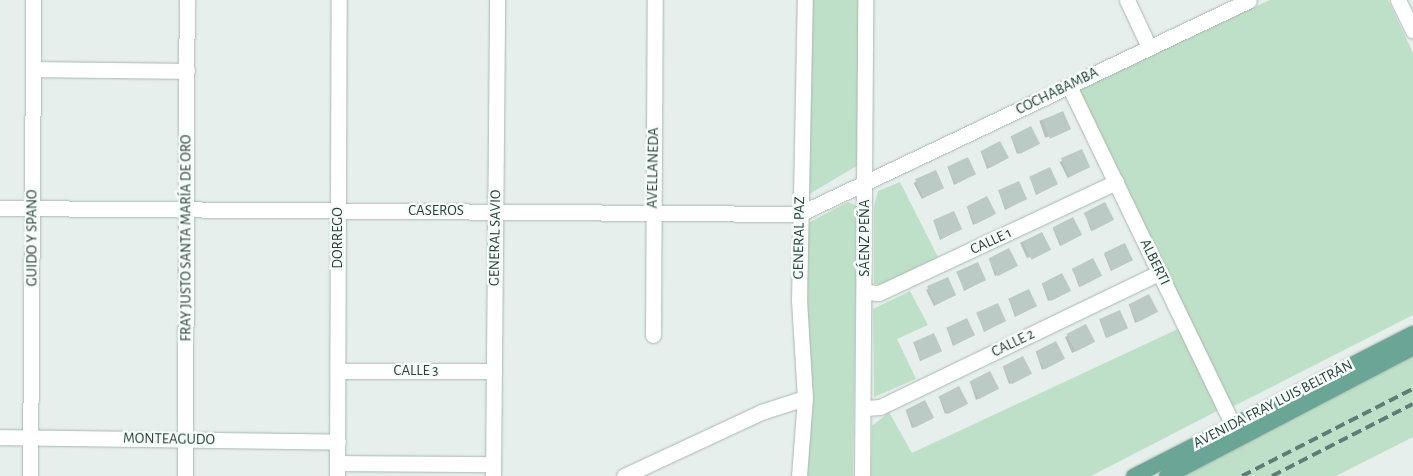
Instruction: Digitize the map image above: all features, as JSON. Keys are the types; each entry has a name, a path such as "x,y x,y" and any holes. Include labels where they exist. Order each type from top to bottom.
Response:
{"main road":[{"name":"AVENIDA FRAY LUIS BELTRÁN","path":"1166,476 1237,431 1413,332"},
{"name":"AVENIDA FRAY LUIS BELTRÁN","path":"1133,476 1237,431 1413,348"}],"street":[{"name":"GUIDO Y SPANO","path":"30,476 33,0"},
{"name":"FRAY JUSTO SANTA MARÍA DE ORO","path":"185,476 187,0"},
{"name":"DORREGO","path":"337,470 339,0"},
{"name":"GENERAL SAVIO","path":"493,470 497,0"},
{"name":"AVELLANEDA","path":"653,335 652,212 655,0"},
{"name":"GENERAL PAZ","path":"799,476 806,398 799,301 805,0"},
{"name":"SÁENZ PEÑA","path":"862,476 865,408 866,292 865,0"},
{"path":"1127,0 1149,47"},
{"name":"COCHABAMBA","path":"865,182 1249,0"},
{"path":"1398,0 1413,31"},
{"path":"33,69 187,71"},
{"name":"ALBERTI","path":"1069,86 1237,431"},
{"name":"CASEROS","path":"0,208 800,214 865,182"},
{"name":"CALLE 1","path":"866,292 879,293 1116,182"},
{"name":"CALLE 2","path":"865,408 880,407 1160,272"},
{"name":"CALLE 3","path":"338,371 494,371"},
{"path":"624,476 761,412 806,398"},
{"name":"MONTEAGUDO","path":"0,437 338,442"},
{"path":"337,470 493,470"}],"green space":[{"path":"810,0 860,0 860,164 806,196"},
{"path":"1270,0 1388,0 1413,53 1413,315 1232,407 1077,89"},
{"path":"900,182 938,257 882,284 874,284 874,207 878,191"},
{"path":"848,202 857,206 853,476 806,476 811,429 806,224"},
{"path":"910,291 928,325 897,339 916,379 874,397 873,309"},
{"path":"1180,328 1219,410 1091,476 871,476 872,426 889,412 912,453"},
{"path":"1413,347 1413,437 1336,476 1166,476"}],"building":[{"path":"1063,111 1071,129 1050,139 1042,120"},
{"path":"1031,126 1040,144 1020,154 1011,136"},
{"path":"1000,141 1009,158 989,168 981,151"},
{"path":"1082,149 1090,167 1069,177 1061,158"},
{"path":"968,157 976,174 955,184 947,167"},
{"path":"1050,167 1058,184 1037,194 1029,177"},
{"path":"936,170 944,188 923,198 915,179"},
{"path":"1019,181 1027,199 1006,209 998,190"},
{"path":"987,196 996,214 976,224 967,206"},
{"path":"1105,202 1114,220 1093,231 1084,213"},
{"path":"954,211 962,229 941,239 933,220"},
{"path":"1073,217 1082,235 1062,245 1053,227"},
{"path":"1042,232 1051,250 1031,260 1022,242"},
{"path":"1125,243 1133,260 1112,270 1104,253"},
{"path":"1009,248 1018,266 998,276 989,258"},
{"path":"1093,258 1102,276 1081,287 1072,269"},
{"path":"978,262 986,280 964,290 956,272"},
{"path":"1062,273 1071,291 1051,301 1042,283"},
{"path":"948,277 956,295 935,305 927,286"},
{"path":"1029,289 1037,306 1016,316 1008,299"},
{"path":"1149,294 1158,312 1138,322 1129,304"},
{"path":"998,303 1006,321 984,331 976,313"},
{"path":"1120,310 1128,328 1107,338 1099,319"},
{"path":"967,318 975,335 954,345 946,328"},
{"path":"1086,324 1095,342 1075,352 1066,334"},
{"path":"934,333 942,351 921,361 913,342"},
{"path":"1056,341 1065,359 1045,369 1036,351"},
{"path":"1023,356 1032,374 1012,384 1003,366"},
{"path":"990,371 999,389 979,399 970,381"},
{"path":"959,386 968,404 948,414 939,396"},
{"path":"925,400 934,418 914,428 905,410"}],"railway":[{"path":"1242,476 1413,389"},
{"path":"1272,476 1413,404"}]}
